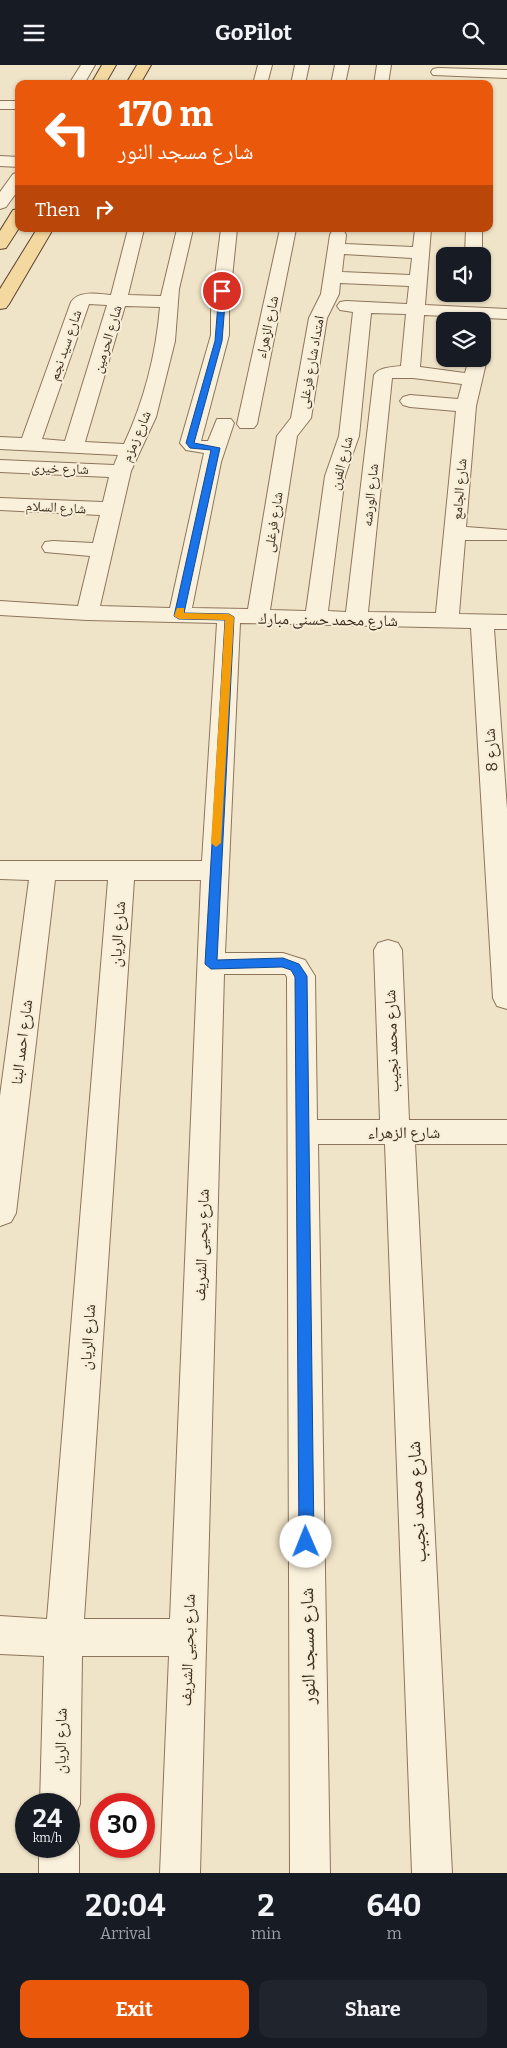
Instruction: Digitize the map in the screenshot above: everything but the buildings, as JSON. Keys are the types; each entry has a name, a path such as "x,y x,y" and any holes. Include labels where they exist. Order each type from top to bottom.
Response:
{"main road":[{"path":"100,80 109,65"},
{"path":"135,80 144,65"},
{"path":"0,245 15,221"},
{"path":"0,304 44,232"}],"street":[{"path":"79,80 88,65"},
{"path":"261,80 265,65"},
{"path":"299,80 302,65"},
{"path":"339,80 342,65"},
{"path":"382,80 384,65"},
{"path":"438,73 487,79 507,74"},
{"path":"0,105 15,105"},
{"path":"0,161 15,162"},
{"path":"0,204 9,186"},
{"name":"شارع الحرمين","path":"73,447 118,300 135,232"},
{"name":"شارع زمزم","path":"87,613 121,471 129,450 146,417 151,398 169,327 172,276 184,232"},
{"path":"215,448 190,444 220,335 220,307 229,232"},
{"name":"شارع الزهراء","path":"269,426 288,232"},
{"path":"423,232 410,372 473,380"},
{"path":"474,232 474,247"},
{"name":"امتداد شارع فرغلى","path":"269,426 297,425 301,418 318,318 330,295 337,242 421,253"},
{"path":"332,277 418,281"},
{"name":"شارع سيد نجم","path":"30,445 80,301 86,299 169,302"},
{"path":"324,304 415,310 478,310 507,314"},
{"name":"شارع الفرن","path":"316,618 335,476 349,436 363,307"},
{"name":"شارع الجامع","path":"447,621 466,406 476,367"},
{"name":"شارع الورشه","path":"356,618 383,377 385,373 410,372"},
{"path":"410,401 466,406"},
{"path":"196,420 269,426"},
{"path":"179,616 215,448 224,423"},
{"name":"شارع فرغلى","path":"244,617 287,436 269,426"},
{"path":"0,443 129,450"},
{"path":"0,526 9,466"},
{"name":"شارع خيرى","path":"9,466 121,471"},
{"name":"شارع السلام","path":"3,504 112,509"},
{"path":"455,533 501,535"},
{"path":"53,547 102,549"},
{"name":"شارع محمد حسنى مبارك","path":"0,608 179,616 507,622"},
{"name":"شارع يحيى الشريف","path":"180,1873 214,871 244,617"},
{"name":"شارع 8","path":"482,622 507,998"},
{"path":"0,870 214,871"},
{"name":"شارع احمد البنا","path":"0,1213 43,871"},
{"name":"شارع الريان","path":"60,1793 64,1638 122,871"},
{"name":"شارع محمد نجيب","path":"388,950 432,1873"},
{"name":"شارع مسجد النور","path":"211,964 283,963 290,964 299,971 310,1873"},
{"name":"شارع الزهراء","path":"302,1133 507,1131"},
{"path":"0,1635 64,1638 188,1637"},
{"path":"59,1873 60,1858"}],"slow traffic":[{"path":"180,610 179,616 229,617 216,843"}],"route":[{"path":"222,291 219,341 190,443 193,446 215,448 179,616 229,617 214,871 211,964 283,963 295,967 301,976 306,1542"}]}
